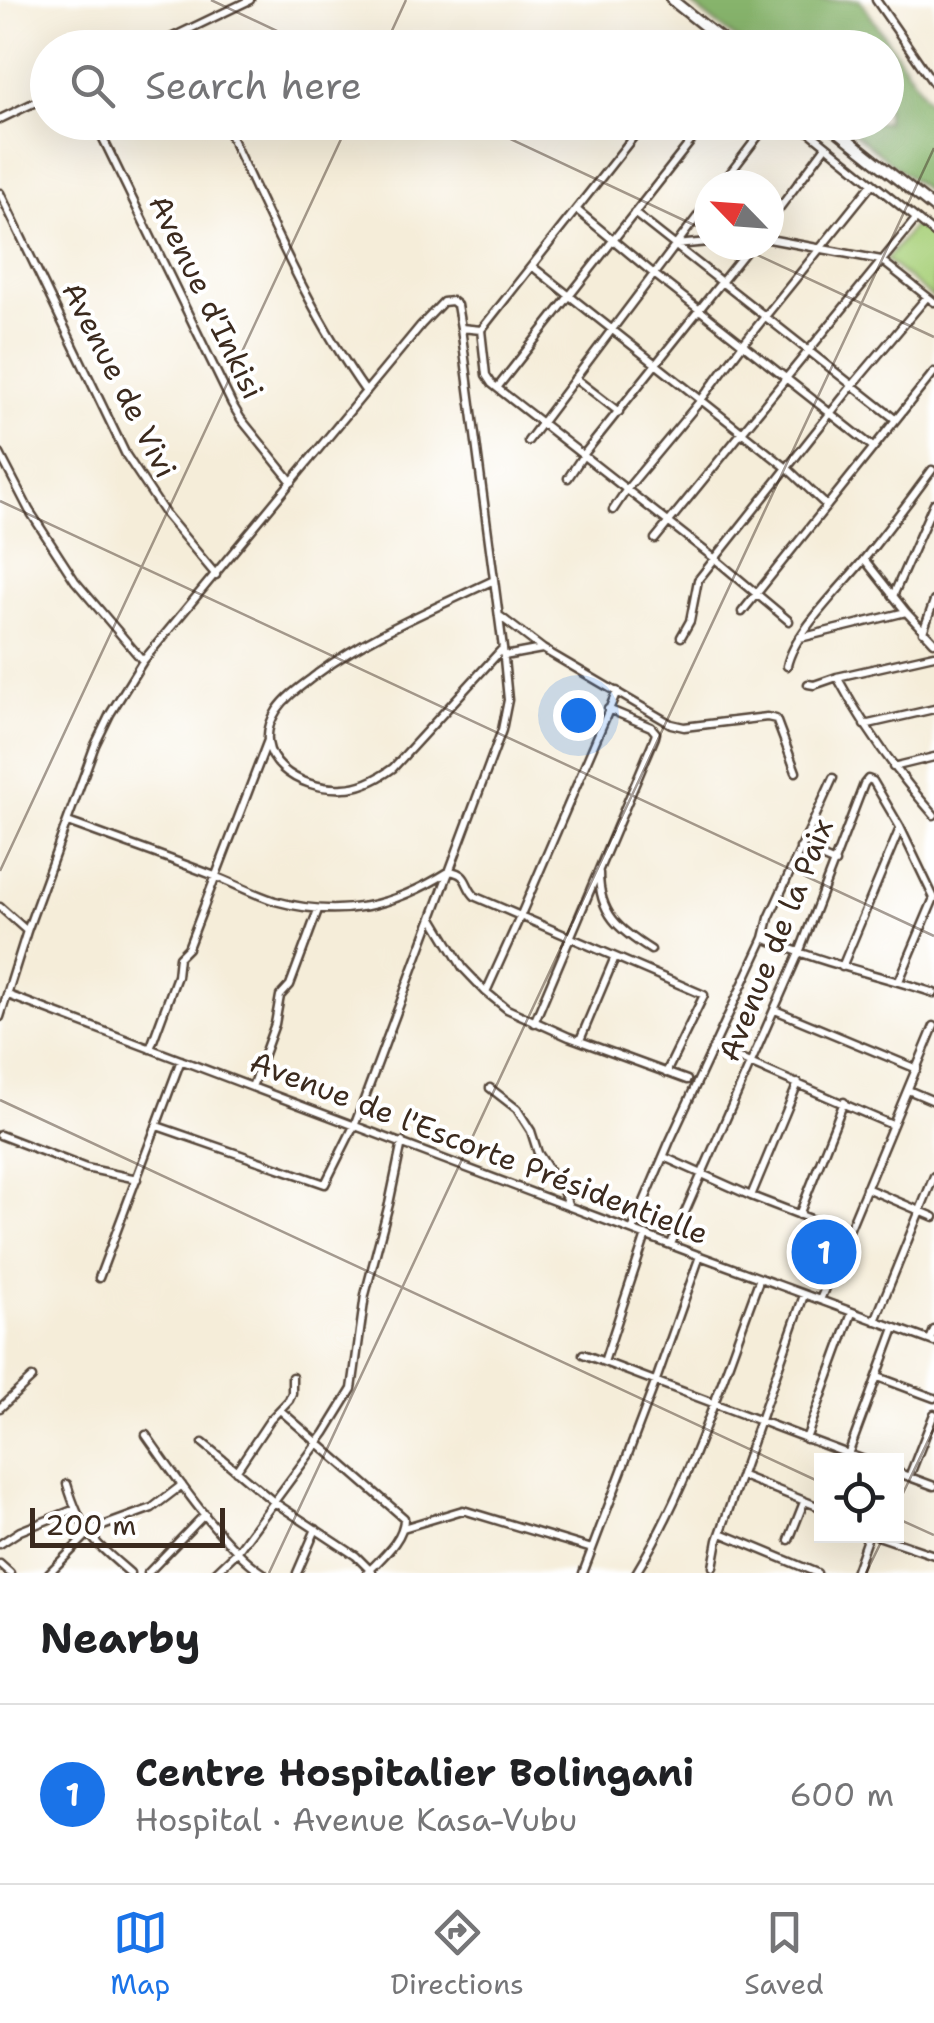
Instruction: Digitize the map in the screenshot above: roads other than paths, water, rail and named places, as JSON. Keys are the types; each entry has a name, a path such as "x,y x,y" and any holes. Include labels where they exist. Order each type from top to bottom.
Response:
{"main road":[{"path":"672,0 710,30"},
{"path":"849,140 934,208"}],"street":[{"path":"187,30 250,0"},
{"path":"876,0 897,30"},
{"path":"904,41 934,84"},
{"path":"0,119 30,105"},
{"name":"Avenue d'Inkisi","path":"104,140 232,404 292,482"},
{"path":"233,140 317,314 366,392"},
{"path":"631,140 481,330 486,375 497,388 788,621"},
{"path":"497,388 692,140"},
{"path":"732,170 755,140"},
{"path":"818,140 934,234"},
{"path":"784,202 826,146"},
{"path":"613,510 872,184"},
{"name":"Avenue de Vivi","path":"0,194 126,455 166,515 216,574"},
{"path":"577,210 873,447"},
{"path":"634,214 895,420"},
{"path":"654,539 916,219"},
{"path":"528,441 694,221"},
{"path":"675,245 694,243"},
{"path":"681,637 690,621 698,580 714,558 852,386 931,300 881,260 784,243"},
{"path":"568,478 738,260"},
{"path":"533,267 786,468 827,506"},
{"path":"0,1017 27,930 102,729 143,662 421,324 443,302 452,301 457,305 461,328 500,616 507,716 356,1124 325,1184 157,1126"},
{"path":"461,328 481,330"},
{"path":"742,612 934,372"},
{"path":"575,378 619,412"},
{"path":"0,454 29,510 75,580 143,662"},
{"path":"788,666 799,639 932,470"},
{"path":"894,596 934,503"},
{"path":"864,560 934,642"},
{"path":"150,1049 177,976 179,957 188,948 268,739 272,718 280,706 346,652 494,580"},
{"path":"923,632 934,601"},
{"path":"799,639 906,612"},
{"path":"500,616 543,648 677,726 776,719 796,772"},
{"path":"268,739 272,758 284,772 302,782 322,788 359,786 393,768 504,652 543,648"},
{"path":"808,684 934,655"},
{"path":"836,677 893,768 934,815"},
{"path":"486,992 616,691"},
{"path":"534,1022 656,732 608,708"},
{"path":"864,725 934,709"},
{"path":"893,768 934,757"},
{"path":"632,1230 833,778"},
{"name":"Avenue de la Paix","path":"671,1244 800,953 868,779 900,827 934,898"},
{"path":"924,804 934,803"},
{"path":"68,822 277,901 318,910 376,905 421,889 450,872"},
{"path":"842,967 900,827"},
{"path":"800,848 835,863"},
{"path":"600,866 599,882 608,913 622,932 650,950"},
{"path":"450,872 465,878 476,897 704,995 666,1073"},
{"path":"899,982 934,898"},
{"path":"0,907 27,930"},
{"path":"252,1087 275,1024 280,996 290,985 318,910"},
{"path":"432,917 463,968 514,1013 687,1080"},
{"path":"764,938 842,967 934,993"},
{"path":"580,1040 615,958"},
{"name":"Avenue de l'Escorte Présidentielle","path":"8,995 932,1341"},
{"path":"775,1010 916,1068"},
{"path":"820,1300 934,1026"},
{"path":"715,1048 892,1125"},
{"path":"99,1278 181,1060"},
{"path":"751,1196 798,1083"},
{"path":"490,1088 517,1108 568,1206"},
{"path":"908,1090 934,1100"},
{"path":"798,1215 844,1102"},
{"path":"0,1135 86,1168 137,1179"},
{"path":"214,1573 237,1552 318,1442 352,1388 365,1295 402,1142"},
{"path":"664,1157 848,1233"},
{"path":"875,1321 934,1176"},
{"path":"866,1188 934,1217"},
{"path":"604,1362 646,1235"},
{"path":"583,1573 700,1256"},
{"path":"636,1573 689,1470 760,1278"},
{"path":"713,1567 721,1533 804,1295"},
{"path":"806,1439 852,1313"},
{"path":"849,1453 896,1328"},
{"path":"932,1341 934,1330"},
{"path":"583,1354 836,1453"},
{"path":"236,1472 292,1393 292,1377"},
{"path":"878,1377 934,1398"},
{"path":"0,1408 32,1378"},
{"path":"203,1443 274,1502 356,1556 370,1572 392,1547 405,1522 280,1410"},
{"path":"908,1477 934,1414"},
{"path":"146,1435 205,1514 258,1572"},
{"path":"904,1475 934,1486"},
{"path":"742,1476 814,1505"},
{"path":"67,1484 87,1533 130,1573"},
{"path":"49,1573 87,1533 152,1508 182,1485"},
{"path":"789,1540 804,1502"},
{"path":"0,1544 20,1531 74,1509"},
{"path":"404,1528 463,1510 592,1549"},
{"path":"148,1573 205,1514"},
{"path":"297,1573 316,1529"},
{"path":"721,1533 817,1573"},
{"path":"855,1573 866,1543"},
{"path":"900,1543 934,1554"},
{"path":"0,1564 10,1573"}],"place":[{"name":"Centre Hospitalier Bolingani","path":"824,1252"}]}
